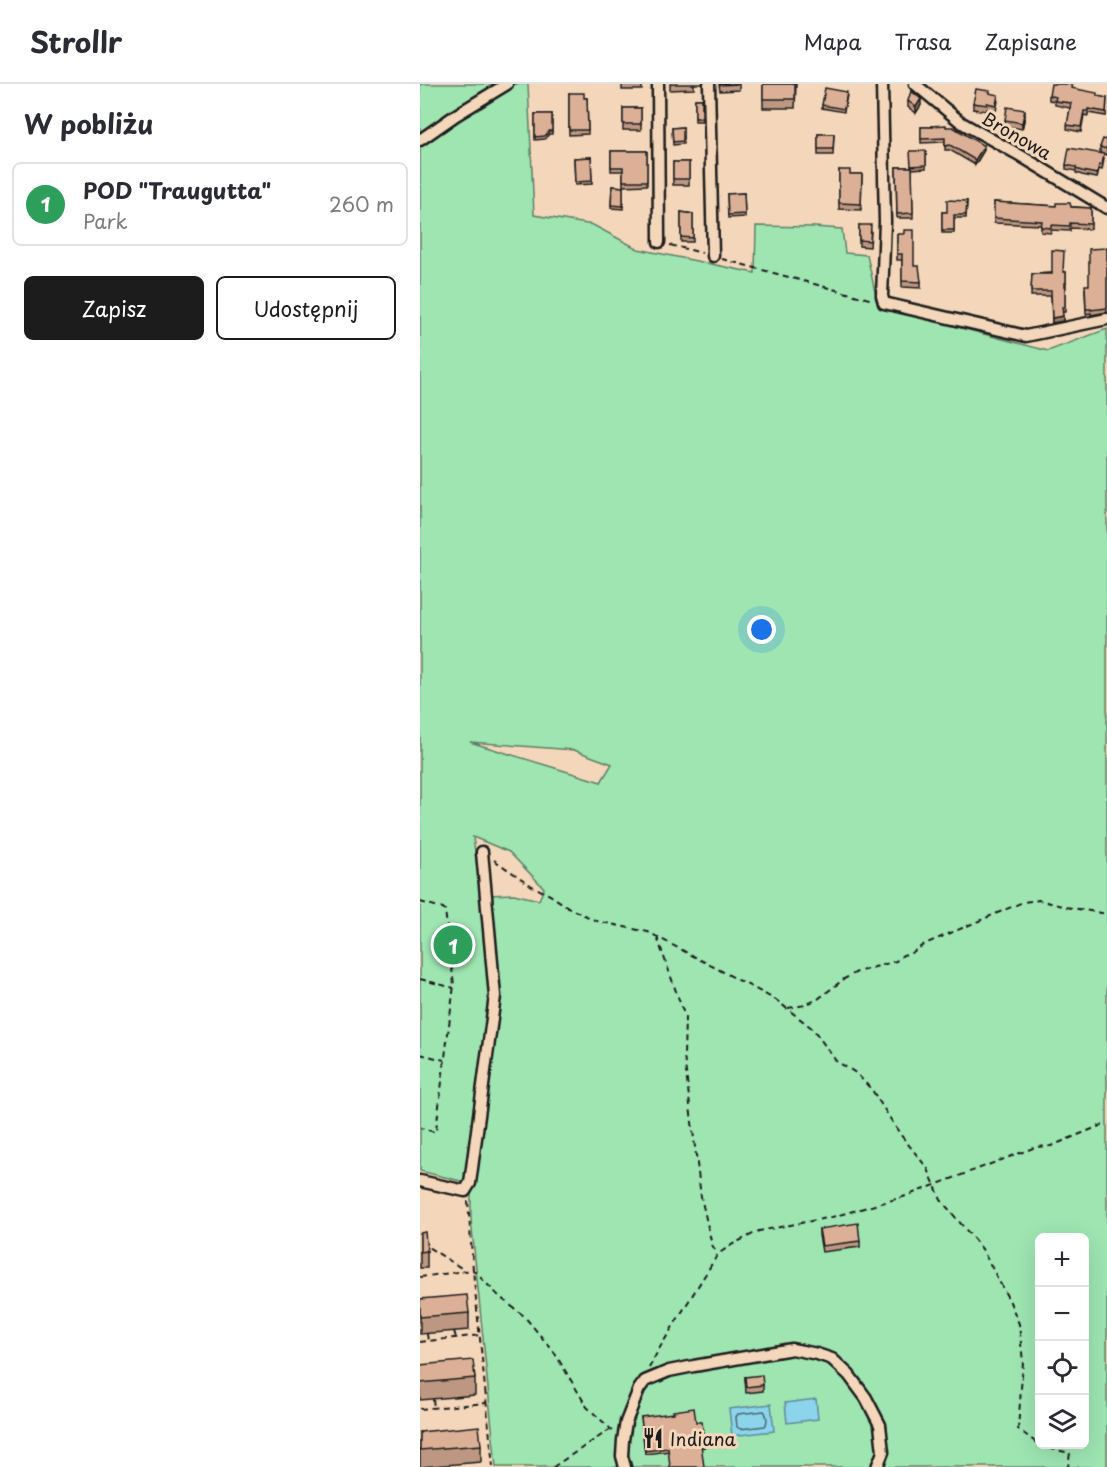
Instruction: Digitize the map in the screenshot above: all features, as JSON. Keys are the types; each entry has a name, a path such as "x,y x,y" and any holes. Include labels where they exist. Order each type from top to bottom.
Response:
{"street":[{"path":"420,140 507,84"},
{"path":"658,84 659,242"},
{"path":"709,84 713,256"},
{"path":"882,84 885,222 882,296 884,303 1026,336 1107,319"},
{"name":"Bronowa","path":"915,84 962,123 1107,208"},
{"path":"420,1181 465,1191 470,1183 495,996 482,852"},
{"path":"625,1467 622,1456 626,1422 639,1389 645,1381 669,1371 792,1349 832,1359 849,1375 866,1398 880,1425 883,1452 877,1467"}],"path":[{"path":"659,242 884,303"},
{"path":"482,852 571,909 597,921 648,932 776,1000 813,1029 836,1061 856,1073 872,1090 900,1134 928,1169 941,1200 982,1250 1010,1302 1019,1324 1023,1362 1018,1429 1042,1447 1070,1453 1068,1467"},
{"path":"788,1008 805,1005 818,999 857,972 896,961 925,944 1023,902 1039,900 1107,914"},
{"path":"420,903 445,910 454,988 436,1130 435,1132 420,1128"},
{"path":"657,938 685,1017 684,1056 701,1197 712,1245 717,1254"},
{"path":"420,979 454,988"},
{"path":"420,1054 444,1060"},
{"path":"645,1381 659,1349 717,1254 733,1244 759,1231 832,1217 903,1197 1036,1147 1051,1146 1107,1123"},
{"path":"465,1191 468,1198 493,1467"},
{"path":"420,1242 466,1271"},
{"path":"420,1277 473,1270"},
{"path":"473,1270 501,1298 524,1316 554,1352 587,1407 623,1440"},
{"path":"454,1331 456,1338"},
{"path":"427,1334 428,1341"},
{"path":"420,1342 480,1335"},
{"path":"433,1399 434,1408"},
{"path":"420,1409 486,1403"},
{"path":"553,1467 611,1429"}],"green space":[{"path":"420,84 528,84 534,215 593,225 638,249 755,273 756,226 842,229 845,253 867,255 878,306 1048,351 1107,329 1107,1467 496,1467 471,1219 471,1195 478,1172 482,1123 465,1182 420,1171","holes":["470,742 574,750 612,764 601,782","473,837 509,852 544,888 539,900 514,894 488,895 482,904"]}],"water":[{"path":"816,1399 818,1419 787,1423 785,1403"},
{"path":"771,1404 774,1431 732,1436 729,1409"}],"building":[{"path":"763,84 795,84 795,99 763,99"},
{"path":"1051,84 1072,85 1071,88 1097,93 1097,96 1107,98 1106,112 1088,109 1084,111 1081,127 1067,125 1071,103 1055,101 1056,97 1049,95"},
{"path":"825,88 847,92 844,109 822,105"},
{"path":"976,89 998,95 996,105 973,103"},
{"path":"911,91 921,99 916,107 908,101"},
{"path":"569,93 584,93 584,98 587,98 588,130 569,130"},
{"path":"695,99 702,99 702,118 695,118"},
{"path":"1007,107 1025,110 1022,123 1005,120"},
{"path":"623,108 641,108 641,124 623,124"},
{"path":"535,114 552,114 552,131 545,136 535,137"},
{"path":"946,125 984,146 975,160 950,145 945,146 945,138 921,139 921,127"},
{"path":"683,127 683,141 673,142 672,128"},
{"path":"818,134 834,134 833,149 818,149"},
{"path":"1103,139 1107,140 1107,149 1100,147"},
{"path":"1069,148 1104,154 1097,174 1066,165"},
{"path":"611,151 647,151 647,181 623,181 623,167 611,167"},
{"path":"910,151 926,151 926,165 911,166"},
{"path":"591,157 592,181 575,182 574,158"},
{"path":"673,162 689,162 689,179 673,179"},
{"path":"896,167 912,167 913,213 897,214"},
{"path":"839,170 850,170 850,174 862,174 861,204 839,203"},
{"path":"612,186 623,187 623,206 611,205"},
{"path":"744,193 745,214 728,215 727,194"},
{"path":"947,200 967,201 966,215 954,215 954,230 942,230 942,212 947,212"},
{"path":"994,202 1056,206 1056,203 1070,203 1071,207 1091,208 1091,224 1070,223 1070,226 1051,225 1051,228 1041,227 1042,221 994,218"},
{"path":"681,212 693,214 693,238 681,237"},
{"path":"859,225 871,225 870,241 859,240"},
{"path":"904,230 914,230 914,266 919,266 921,282 902,281 902,254 897,254 897,234 904,234"},
{"path":"1107,248 1107,308 1086,309 1085,285 1089,285 1089,249"},
{"path":"1052,250 1064,251 1063,272 1066,272 1066,283 1065,307 1062,307 1063,316 1052,318 1051,291 1031,291 1032,274 1052,274"},
{"path":"858,1223 860,1241 822,1246 819,1229"},
{"path":"425,1232 427,1251 420,1252 420,1233"},
{"path":"467,1295 469,1313 420,1317 420,1299"},
{"path":"473,1360 475,1378 420,1383 420,1365"},
{"path":"762,1375 763,1385 746,1387 745,1377"},
{"path":"694,1408 696,1422 702,1422 705,1444 701,1444 704,1467 670,1467 668,1448 645,1451 641,1417"},
{"path":"479,1426 481,1445 420,1450 420,1432"}],"place":[{"name":"POD \"Traugutta\"","path":"453,945"},
{"name":"Indiana","path":"653,1438"}]}
